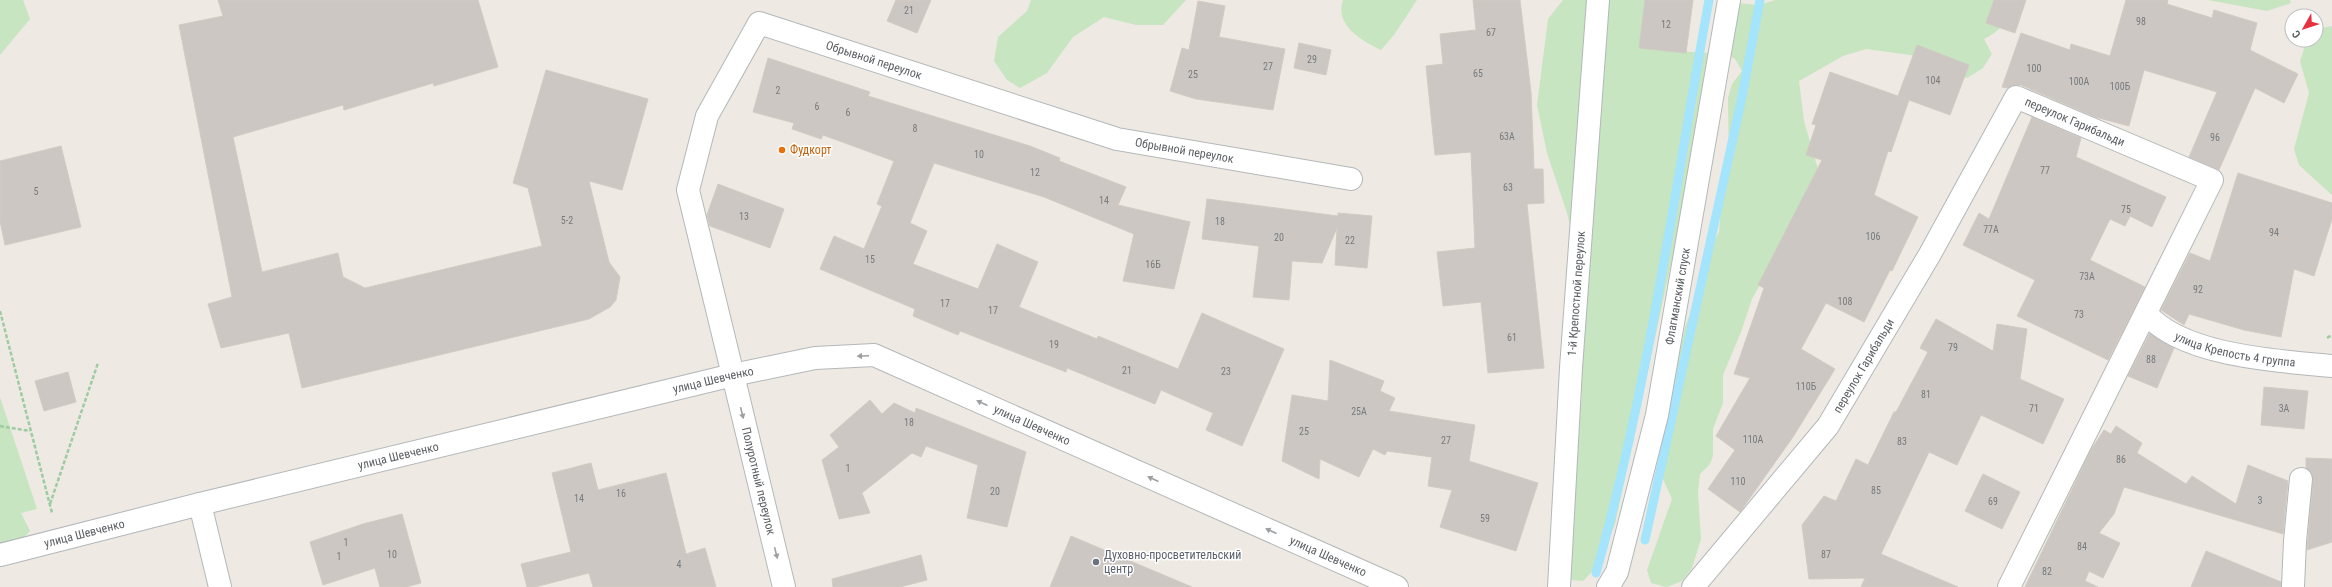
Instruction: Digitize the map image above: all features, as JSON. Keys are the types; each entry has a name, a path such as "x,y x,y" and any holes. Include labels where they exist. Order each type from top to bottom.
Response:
{"street":[{"name":"1-й Крепостной переулок","path":"1559,587 1572,360 1598,0"},
{"name":"Флагманский спуск","path":"1608,587 1617,572 1657,415 1729,0"},
{"name":"Обрывной переулок","path":"733,375 688,190 707,116 759,23 1117,139 1352,179"},
{"name":"переулок Гарибальди","path":"1693,587 1828,426 1930,254 2016,97 2212,180 2009,587"},
{"name":"улица Крепость 4 группа","path":"2146,313 2152,320 2188,342 2257,359 2332,366"},
{"name":"улица Шевченко","path":"0,555 200,504 733,375 815,358 874,355 1397,587"},
{"name":"Полуротный переулок","path":"733,375 784,587"},
{"path":"2294,587 2295,541 2301,479"},
{"path":"200,504 220,587"}],"path":[{"path":"0,311 59,540"},
{"path":"50,505 98,363"},
{"path":"0,426 30,431"}],"green space":[{"path":"0,0 23,0 30,19 0,55"},
{"path":"1031,0 1186,0 1163,25 1136,25 1104,17 1073,37 1047,73 1020,88 1007,80 994,61 998,37 1027,11"},
{"path":"1343,0 1417,0 1394,35 1381,50 1365,42 1351,31 1342,17 1341,9"},
{"path":"1563,0 1649,0 1677,51 1708,53 1675,245 1615,524 1599,564 1583,581 1559,579 1582,396 1576,292 1576,250 1567,213 1547,153 1537,105 1548,19"},
{"path":"1776,0 2004,0 2006,14 2000,28 1984,39 1992,54 1983,68 1967,78 1925,57 1866,49 1843,56 1799,81 1804,121 1820,176 1752,299 1741,332 1723,375 1723,403 1713,429 1713,456 1710,464 1700,474 1698,492 1701,539 1692,568 1682,581 1667,587 1651,583 1647,570 1672,499 1659,470 1665,447 1663,432 1685,327 1700,290 1704,259 1719,232 1722,196 1729,168 1728,98 1732,84 1742,71 1735,59 1728,55 1737,3 1758,5"},
{"path":"2208,0 2290,0 2291,3 2267,11"},
{"path":"2332,26 2332,195 2299,165 2294,149 2309,93 2300,61 2304,48 2324,48 2324,28"},
{"path":"0,397 37,509 21,513 30,531 21,540 0,543"}],"building":[{"path":"218,0 478,0 498,67 434,86 433,83 344,110 343,105 233,137 262,272 338,253 343,277 365,288 542,246 528,188 513,183 546,70 648,99 622,190 589,181 609,262 620,277 616,300 610,307 589,319 302,388 289,333 221,348 208,304 232,297 179,25 223,16"},
{"path":"896,0 931,0 917,33 887,21"},
{"path":"1473,0 1520,0 1531,92 1534,169 1543,169 1544,203 1527,204 1544,368 1488,373 1481,302 1443,306 1437,252 1475,248 1471,152 1435,155 1426,66 1443,64 1440,34 1476,30"},
{"path":"1645,0 1693,0 1686,53 1639,48"},
{"path":"1994,0 2026,0 2015,33 1986,23"},
{"path":"2126,0 2168,0 2167,4 2212,18 2214,10 2257,23 2250,50 2298,74 2284,103 2255,88 2219,170 2189,157 2217,92 2144,70 2129,126 2095,117 2021,85 2015,85 2007,88 2002,87 2021,33 2070,50 2071,44 2110,56"},
{"path":"1198,1 1225,6 1219,37 1285,49 1273,110 1196,99 1170,91 1182,48 1189,50"},
{"path":"1299,43 1331,50 1326,75 1294,68"},
{"path":"1917,45 1969,65 1950,115 1898,96"},
{"path":"768,58 870,92 868,96 1030,146 1060,158 1059,161 1126,187 1118,205 1190,222 1174,289 1123,281 1134,234 1044,197 934,163 910,223 927,231 913,264 978,289 997,244 1038,262 1019,307 1097,339 1098,336 1178,369 1202,313 1284,349 1242,446 1206,430 1213,413 1161,390 1155,404 1067,368 1066,372 960,331 958,335 913,316 915,309 820,269 834,236 864,249 882,206 877,204 894,161 823,135 821,139 792,129 794,123 753,112"},
{"path":"1830,72 1909,100 1891,152 1888,151 1874,195 1918,217 1892,271 1890,270 1864,322 1826,303 1801,349 1835,369 1793,437 1740,512 1708,489 1735,450 1716,436 1750,378 1734,374 1764,288 1758,285 1822,160 1806,155 1816,125 1812,124"},
{"path":"2032,117 2081,138 2076,157 2166,197 2152,227 2130,216 2125,226 2110,219 2090,260 2145,287 2108,360 2017,316 2035,280 1963,245 1979,213 1989,219"},
{"path":"61,146 81,227 5,245 0,221 0,161"},
{"path":"2238,173 2332,203 2332,219 2314,276 2294,269 2281,337 2244,330 2189,314 2184,325 2161,310 2190,253 2210,261"},
{"path":"718,184 784,209 770,248 710,226 707,215"},
{"path":"1207,199 1338,216 1338,213 1372,216 1367,268 1335,265 1337,228 1322,263 1292,261 1289,300 1253,297 1259,246 1202,239"},
{"path":"1936,319 1993,351 1997,324 2027,329 2020,379 2064,399 2043,444 1981,415 1957,465 1929,452 1881,554 1958,587 1861,587 1865,578 1809,579 1802,525 1824,496 1836,501 1856,459 1868,465 1894,412 1896,412 1928,352 1920,348"},
{"path":"2150,333 2174,348 2157,388 2128,376"},
{"path":"1330,360 1384,381 1380,391 1395,398 1389,411 1475,425 1469,461 1538,483 1516,551 1440,527 1452,490 1428,486 1432,457 1387,451 1385,455 1373,449 1359,477 1320,459 1319,479 1282,461 1292,395 1328,401"},
{"path":"68,372 76,402 44,411 35,381"},
{"path":"2264,387 2308,391 2304,429 2261,425"},
{"path":"870,400 882,414 894,403 915,413 916,408 1026,452 1007,527 967,518 978,465 926,446 921,457 912,453 862,493 870,513 839,519 822,460 839,447 830,435"},
{"path":"2116,426 2142,443 2137,453 2186,484 2192,476 2236,504 2248,465 2288,481 2283,534 2124,487 2114,514 2099,533 2120,543 2103,578 2089,571 2085,581 2098,587 2025,587 2091,450 2104,430 2111,434"},
{"path":"2306,458 2332,459 2332,542 2307,550 2313,480 2312,473 2306,468"},
{"path":"591,463 598,490 666,473 686,554 705,548 716,587 593,587 589,573 535,587 527,587 521,564 571,552 552,473"},
{"path":"1983,474 2020,492 2002,529 1965,511"},
{"path":"402,514 421,583 406,587 380,587 375,568 323,585 310,542 363,524"},
{"name":"Духовно-просветительский центр","path":"1071,536 1192,587 1050,587"},
{"path":"2206,551 2281,582 2281,587 2191,587"},
{"path":"921,555 927,580 900,587 833,587 832,579"}],"waterway":[{"path":"1596,573 1615,503 1646,360 1709,0"},
{"path":"1645,540 1742,97 1760,0"}],"place":[{"name":"Фудкорт","path":"782,150"},
{"name":"Духовно-просветительский центр","path":"1096,562"}]}
